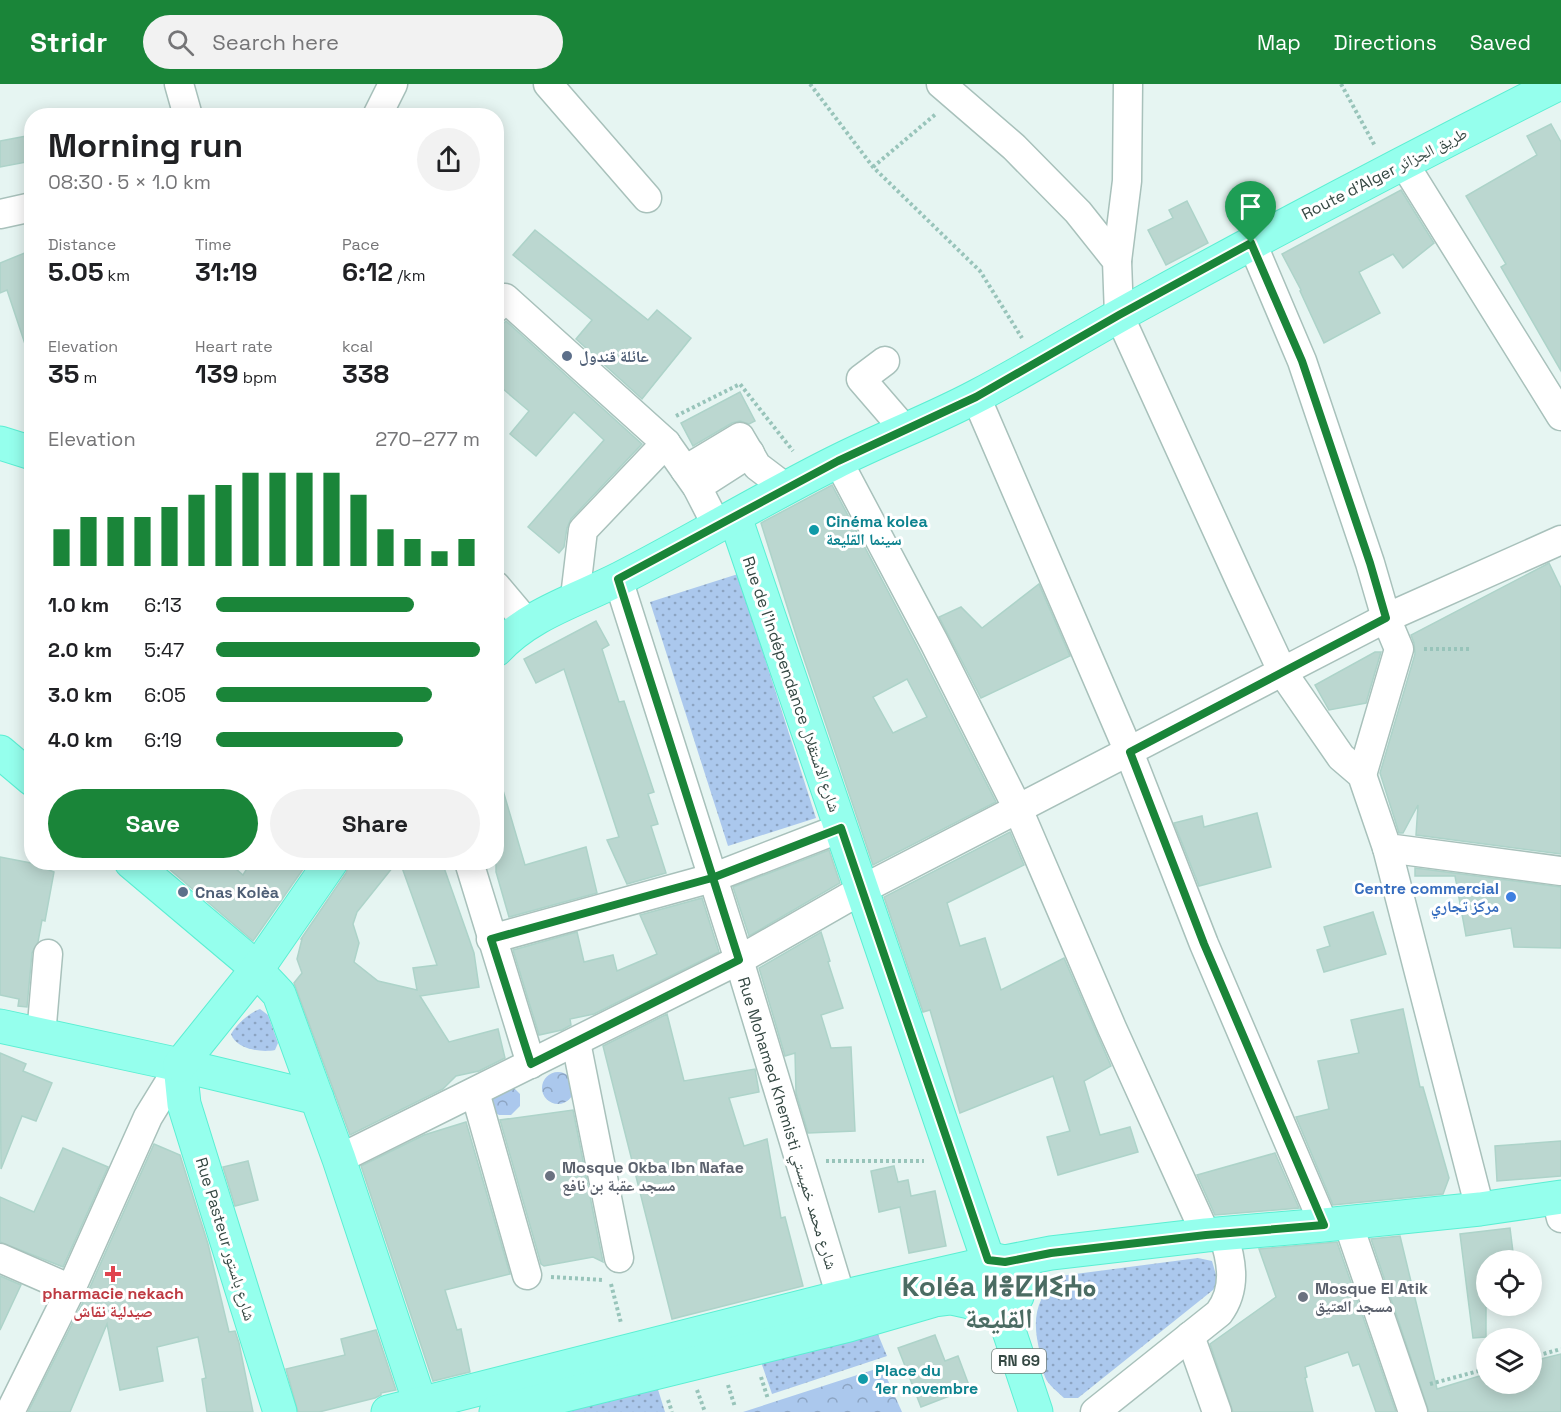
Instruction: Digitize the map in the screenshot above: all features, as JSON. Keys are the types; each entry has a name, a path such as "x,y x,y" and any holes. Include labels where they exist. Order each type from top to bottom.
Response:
{"main road":[{"name":"Route d'Alger طريق الجزائر","path":"504,641 528,624 575,597 618,579 838,461 976,397 1251,243 1395,166 1558,84"},
{"path":"0,443 24,450"},
{"name":"Rue de l'Indépendance شارع الاستقلال","path":"726,522 863,889 990,1263"},
{"path":"504,617 528,624"},
{"path":"0,752 24,772"},
{"path":"140,870 257,969 279,994 339,1159 421,1408"},
{"path":"180,1065 257,969 325,870"},
{"path":"0,1026 180,1065 317,1098"},
{"name":"Rue Pasteur شارع باستور","path":"180,1065 184,1104 280,1412"},
{"path":"496,1412 845,1311 990,1263 1051,1253 1215,1234 1480,1209 1559,1204"},
{"path":"388,1412 421,1408 628,1350 845,1311 946,1298 988,1306 1012,1303 1019,1287 1014,1270 990,1263 972,1270 968,1281 968,1293 988,1306"},
{"name":"RN 69","path":"988,1306 1036,1412"}],"street":[{"path":"179,84 186,108"},
{"path":"548,84 647,198"},
{"path":"1128,84 1127,181 1117,261 1119,315 1283,673 1341,757 1362,775 1387,848 1480,1209"},
{"path":"949,90 1014,147 1078,212 1117,261"},
{"path":"1395,166 1561,416"},
{"path":"0,214 24,209"},
{"path":"1251,243 1302,361 1370,563 1386,618 1399,649 1362,775"},
{"path":"504,299 666,443 726,522"},
{"path":"885,361 861,379 905,430"},
{"path":"976,397 1130,752 1204,944 1336,1224 1410,1401"},
{"path":"691,478 740,437 757,466 786,488"},
{"path":"575,597 583,530 666,443"},
{"path":"838,461 934,642 1018,809 1112,1028 1215,1234 1230,1253 1232,1288 1227,1303 1219,1313 1095,1412"},
{"path":"339,1159 739,960 863,889 1386,618 1558,549"},
{"name":"Rue Mohamed Khemisti شارع محمد خميستي","path":"618,579 739,960 845,1311"},
{"path":"504,596 528,624"},
{"path":"491,939 712,878 841,828"},
{"path":"1387,848 1561,871"},
{"path":"471,870 531,1064"},
{"path":"41,1036 48,954"},
{"path":"576,1042 619,1258"},
{"path":"10,1412 71,1289 148,1117 180,1065"},
{"path":"475,1092 526,1275"},
{"path":"0,1258 71,1289"},
{"path":"1190,1336 1217,1412"}],"path":[{"path":"810,84 873,167 980,271 1038,362"},
{"path":"1341,84 1395,166"},
{"path":"873,167 949,90"},
{"path":"1399,649 1471,649"},
{"path":"798,1161 954,1161"},
{"path":"526,1275 610,1280 628,1350"},
{"path":"1542,1354 1561,1349"},
{"path":"1410,1401 1476,1373"}],"green space":[{"path":"738,574 816,818 728,846 650,602"},
{"path":"260,1009 268,1015 278,1043 275,1050 250,1049 238,1043 231,1034 244,1019"},
{"path":"558,1072 569,1077 574,1088 569,1099 558,1104 547,1099 542,1088 547,1077"},
{"path":"511,1085 520,1094 520,1106 511,1115 499,1115 494,1112 490,1094"},
{"path":"1198,1258 1212,1261 1218,1282 1213,1290 1078,1398 1064,1398 1048,1383 1044,1374 1036,1331 1037,1311 1045,1293 1060,1276"},
{"path":"875,1327 887,1356 772,1394 760,1359"},
{"name":"Place du 1er novembre","path":"882,1367 902,1412 743,1412"},
{"path":"655,1380 665,1412 539,1412"}],"building":[{"path":"1551,124 1561,142 1561,371 1501,267 1506,264 1466,196 1537,155 1527,136"},
{"path":"24,136 24,162 0,167 0,141"},
{"path":"1401,190 1434,243 1403,268 1393,254 1359,272 1380,313 1324,343 1301,290 1282,254"},
{"path":"1187,201 1208,243 1166,265 1148,230 1173,218 1169,210"},
{"path":"535,230 648,320 657,310 691,338 642,399 576,339 592,320 513,255"},
{"path":"24,253 24,341 7,290 0,293 0,263"},
{"path":"506,321 642,444 571,519 564,547 559,553 528,527 604,440 574,412 536,456 510,434 529,411 504,390 504,323"},
{"path":"740,392 755,421 749,424 740,421 732,423 693,446 681,423"},
{"path":"832,485 996,802 873,865 761,523","holes":["907,679 927,717 893,733 873,697"]},
{"path":"1549,563 1561,588 1561,854 1416,835 1418,805 1403,833 1399,833 1380,773 1415,654 1411,635"},
{"path":"1039,584 1070,656 981,698 939,617 961,607 982,628"},
{"path":"596,621 609,645 602,649 619,702 624,701 654,792 648,794 658,824 651,826 666,873 627,884 607,840 619,837 564,669 536,683 524,659"},
{"path":"1375,652 1381,652 1366,703 1329,710 1315,685"},
{"path":"504,794 525,865 586,847 597,893 509,917 496,870 504,870"},
{"path":"1257,813 1271,867 1199,886 1174,823 1202,816 1204,827"},
{"path":"1010,832 1024,865 947,903 960,946 985,938 1001,990 1064,958 1111,1066 1084,1081 1100,1135 1130,1127 1138,1152 1058,1175 1047,1137 1070,1131 1053,1076 960,1113 930,1010 923,1012 884,897"},
{"path":"829,850 840,883 749,936 733,887"},
{"path":"0,857 24,862 24,870 54,872 45,921 42,920 38,942 32,953 27,1007 18,1006 19,999 0,995"},
{"path":"1415,868 1561,887 1561,948 1514,947 1511,928 1466,936 1455,876 1415,876"},
{"path":"170,870 237,870 243,875 246,870 302,870 253,941"},
{"path":"347,870 391,870 357,912 353,924 359,943 354,962 378,981 417,990 413,968 437,965 403,870 445,870 474,953 479,987 420,996 449,1042 498,1029 505,1058 479,1071 456,1076 443,1089 350,1135 294,983 302,973 297,959 301,939"},
{"path":"702,898 719,952 594,1014 570,1019 571,1025 562,1030 539,1035 513,950 577,932 584,962 613,955 617,971 657,954 640,915"},
{"path":"1373,912 1386,954 1324,972 1317,950 1330,946 1324,927"},
{"path":"821,932 843,1008 821,1015 831,1048 851,1047 855,1131 808,1133 796,1093 795,1053 785,1056 759,968"},
{"path":"1403,1009 1420,1087 1423,1087 1449,1178 1443,1194 1333,1205 1296,1117 1329,1109 1318,1061 1359,1053 1351,1020"},
{"path":"667,1014 684,1081 755,1069 759,1092 729,1098 744,1146 767,1139 781,1218 785,1217 803,1286 672,1319 603,1046"},
{"path":"0,1053 26,1064 23,1071 52,1083 36,1121 22,1116 1,1169"},
{"path":"573,1110 603,1262 593,1257 544,1266 541,1264 500,1120"},
{"path":"466,1122 510,1274 445,1290 457,1330 461,1329 470,1372 433,1381 361,1166 424,1135"},
{"path":"1561,1141 1561,1176 1497,1181 1495,1146"},
{"path":"154,1144 180,1155 208,1244 229,1332 235,1331 239,1343 253,1412 207,1412 202,1379 206,1378 198,1337 157,1347 163,1381 120,1390 107,1324 70,1412 28,1412 86,1296"},
{"path":"63,1148 108,1167 63,1267 0,1242 0,1197 34,1212"},
{"path":"1275,1153 1299,1208 1215,1215 1197,1175"},
{"path":"248,1161 258,1200 235,1206 223,1167"},
{"path":"894,1166 898,1182 908,1180 911,1196 935,1191 946,1246 909,1253 900,1207 879,1212 871,1171"},
{"path":"1510,1228 1513,1250 1476,1250 1476,1316 1486,1316 1486,1328 1476,1328 1476,1338 1473,1338 1460,1234"},
{"path":"1400,1236 1437,1389 1476,1377 1476,1394 1542,1394 1542,1359 1561,1354 1561,1412 1429,1412 1371,1239"},
{"path":"1337,1242 1396,1412 1376,1412 1359,1364 1353,1366 1348,1352 1305,1367 1307,1377 1305,1378 1313,1412 1233,1412 1210,1344 1276,1297 1259,1249"},
{"path":"0,1276 21,1285 0,1330"},
{"path":"376,1330 396,1390 381,1393 375,1398 319,1412 298,1412 286,1369 345,1355 341,1339"},
{"path":"935,1335 945,1361 958,1356 970,1388 921,1407 898,1348"}],"place":[{"name":"عائلة قندول","path":"567,356"},
{"name":"Cinéma kolea سينما القليعة","path":"814,530"},
{"name":"Cnas Kolèa","path":"183,892"},
{"name":"Centre commercial مركز تجاري","path":"1511,897"},
{"name":"Mosque Okba Ibn Nafae مسجد عقبة بن نافع","path":"550,1176"},
{"name":"pharmacie nekach صيدلية نقاش","path":"113,1274"},
{"name":"Mosque El Atik مسجد العتيق","path":"1303,1297"},
{"name":"Place du 1er novembre","path":"863,1379"}],"district":[{"name":"Koléa ⵍⴻⵇⵍⵉⵄⴰ القليعة","path":"999,1302"}],"route":[{"path":"1251,243 976,397 838,461 618,579 712,878 739,960 531,1064 491,939 712,878 841,828 988,1260 1005,1262 1051,1253 1206,1235 1324,1225 1204,944 1130,752 1386,618 1370,563 1302,361 1251,243"}]}
